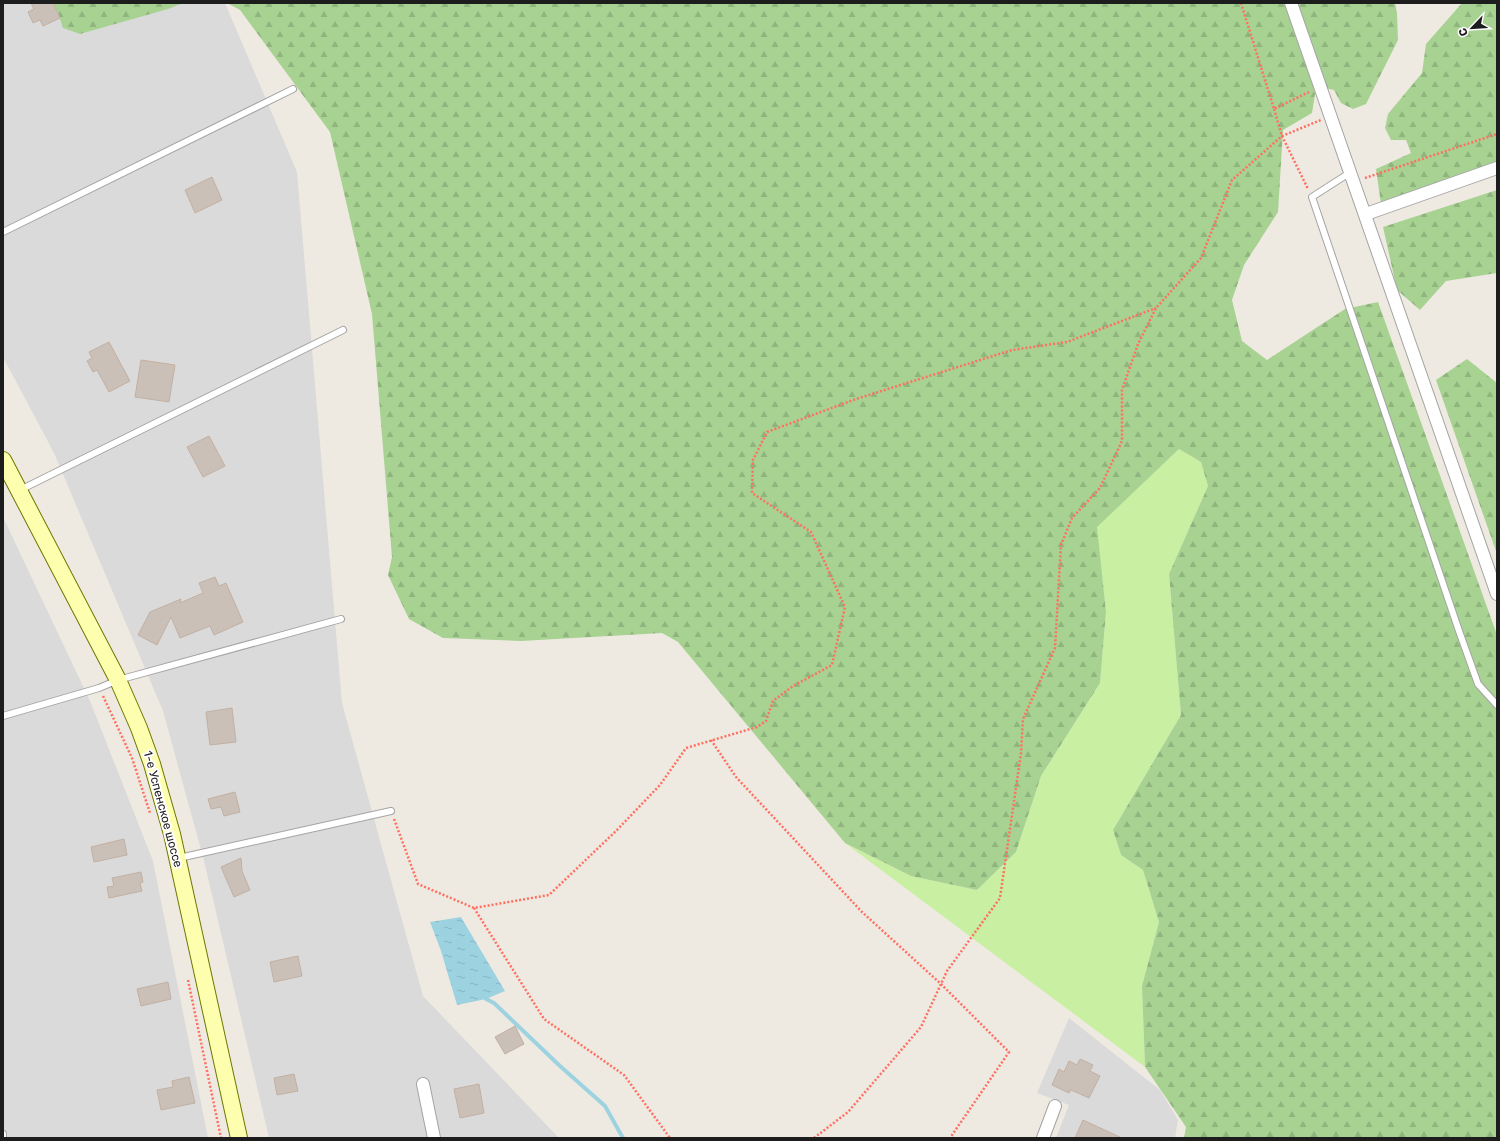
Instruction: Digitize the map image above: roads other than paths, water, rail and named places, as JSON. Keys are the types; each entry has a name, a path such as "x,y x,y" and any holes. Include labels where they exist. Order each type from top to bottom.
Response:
{"main road":[{"name":"1-е Успенское шоссе","path":"3,460 118,680 139,728 152,764 172,834 239,1138"}],"street":[{"path":"1291,3 1366,214 1497,594"},
{"path":"1366,214 1497,168"},
{"path":"423,1084 434,1138"},
{"path":"1043,1138 1055,1106"}],"lane":[{"path":"3,232 293,89"},
{"path":"1353,177 1312,197 1478,684 1497,705"},
{"path":"18,491 342,330"},
{"path":"3,716 99,688 118,680 341,619"},
{"path":"177,859 391,811"}],"water":[{"path":"461,917 505,991 486,999 457,1005 441,951 430,922"}],"waterway":[{"path":"486,999 494,1003 560,1066 605,1106 623,1138"}]}
